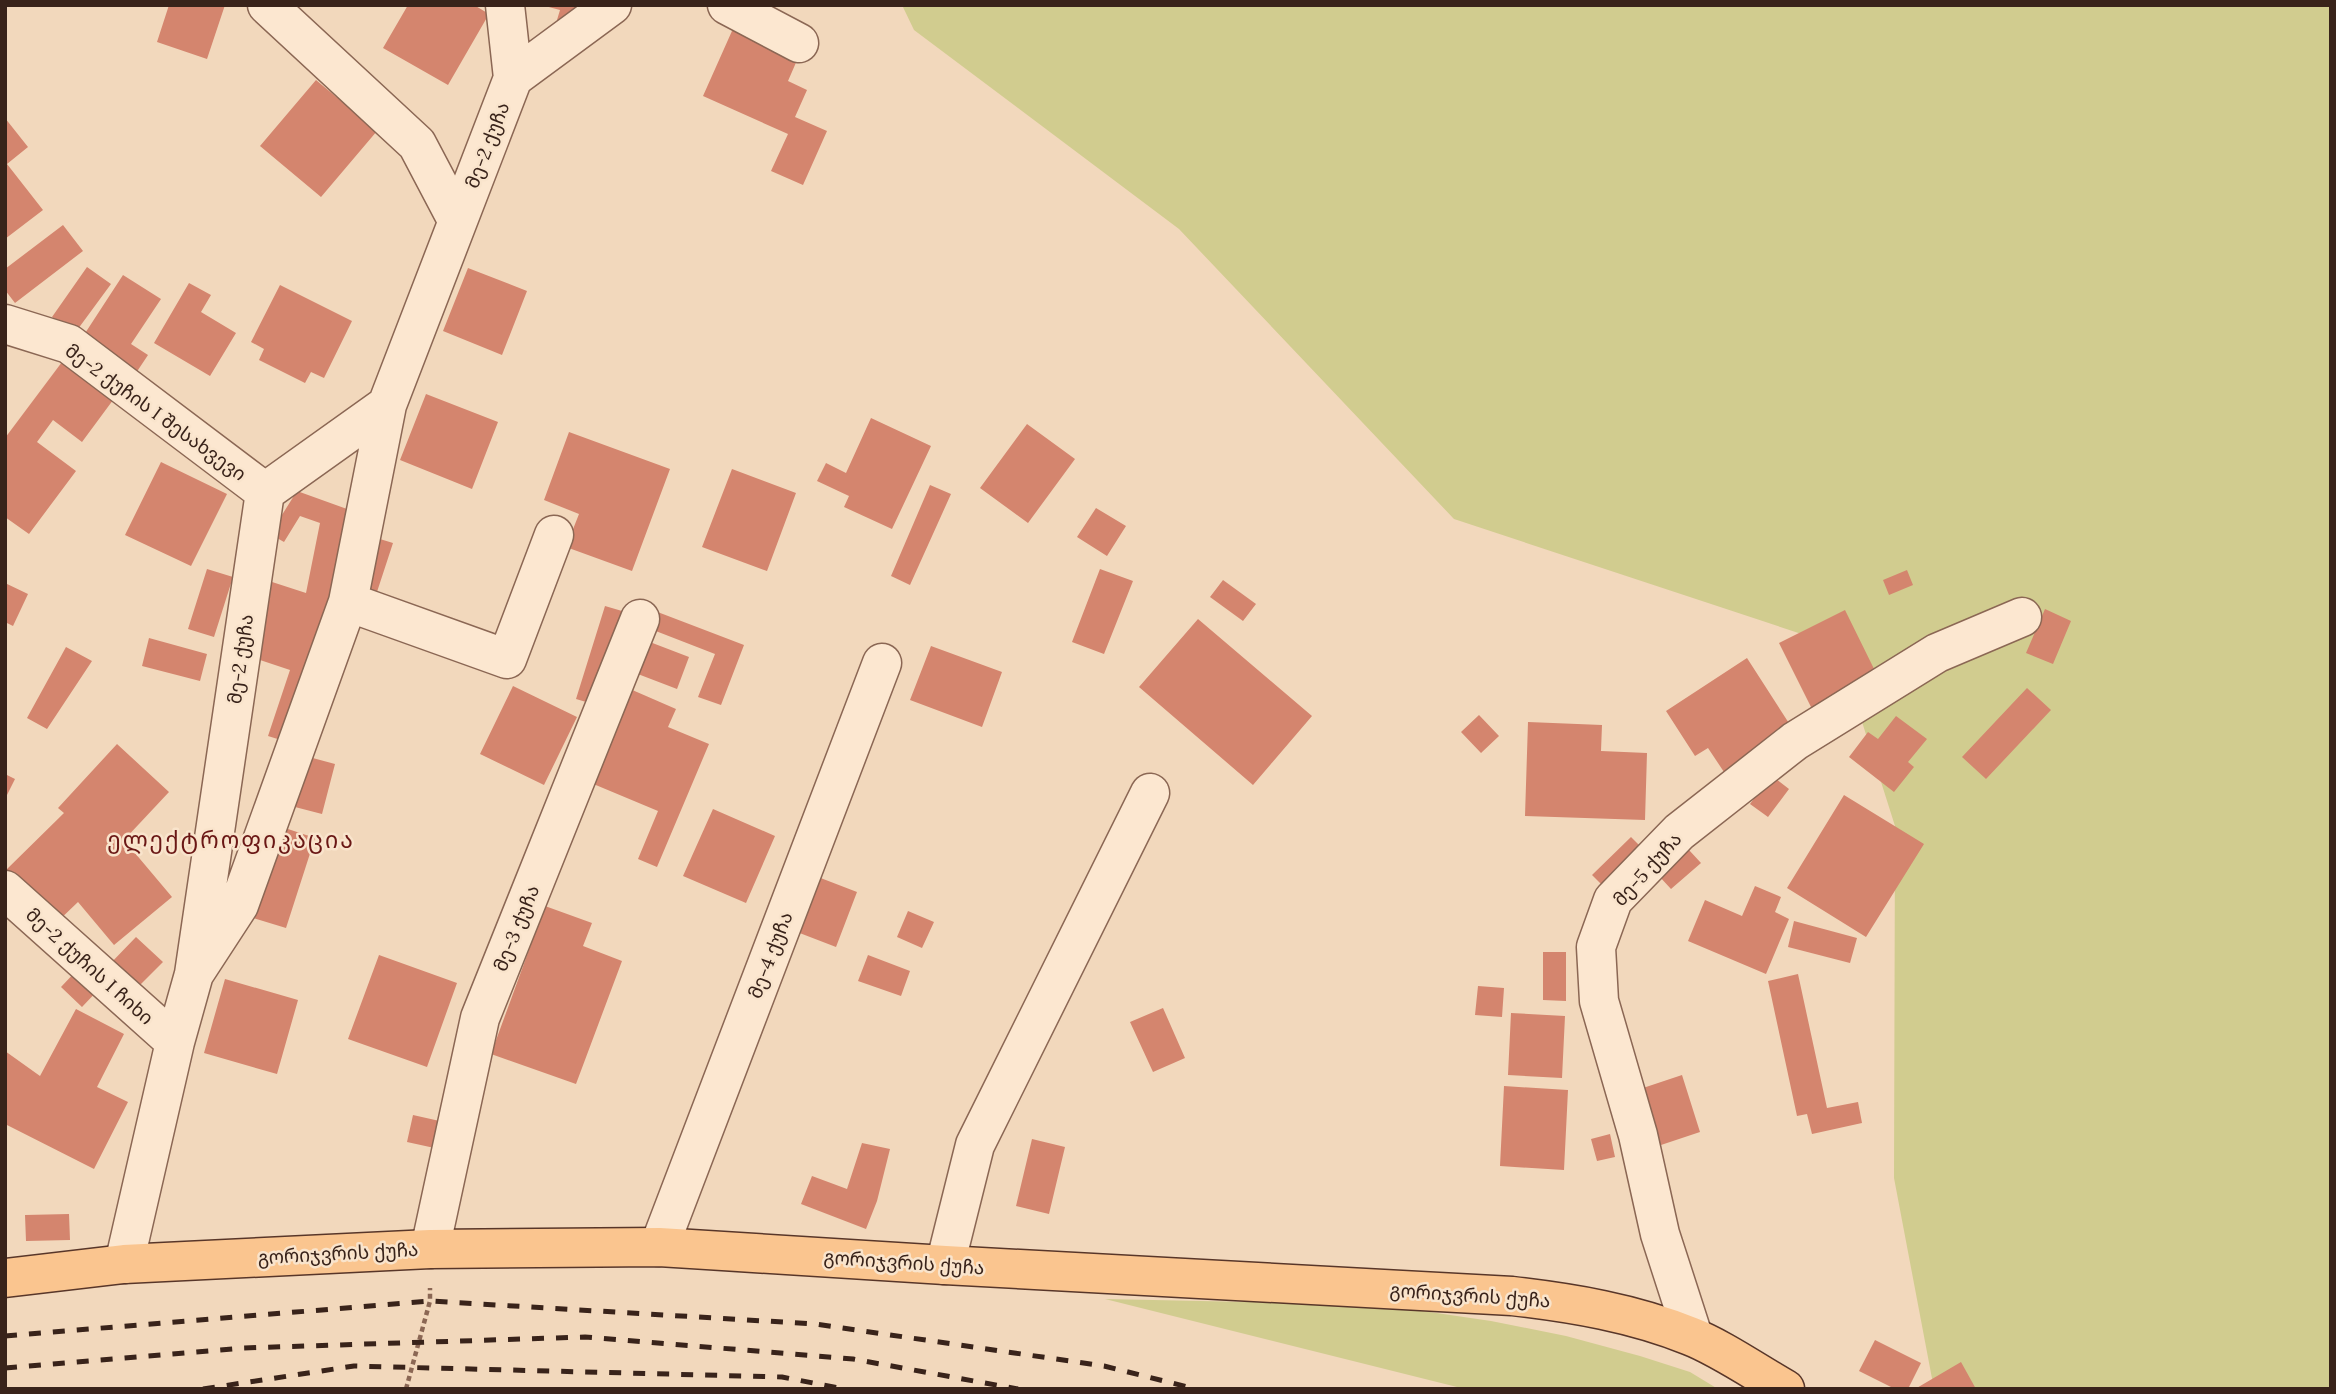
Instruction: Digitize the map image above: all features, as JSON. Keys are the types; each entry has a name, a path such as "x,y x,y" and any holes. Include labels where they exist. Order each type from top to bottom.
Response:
{"main road":[{"name":"გორიჯვრის ქუჩა","path":"5,1278 124,1264 430,1249 659,1247 1512,1296 1562,1302 1630,1316 1693,1336 1784,1389"}],"street":[{"path":"267,5 417,144 457,220"},
{"path":"505,5 513,78"},
{"name":"მე-2 ქუჩა","path":"194,974 239,905 348,602 387,405 513,78 612,5"},
{"path":"727,5 799,43"},
{"name":"მე-2 ქუჩის I შესახვევი","path":"5,324 69,344 265,492"},
{"path":"265,492 387,405"},
{"name":"მე-2 ქუჩა","path":"124,1264 175,1042 194,974 265,492"},
{"path":"348,602 507,659 554,534"},
{"name":"მე-5 ქუჩა","path":"1693,1336 1660,1234 1638,1135 1599,1001 1596,947 1613,900 1679,832 1795,741 1937,653 2022,617"},
{"name":"მე-3 ქუჩა","path":"430,1249 480,1018 640,619"},
{"name":"მე-4 ქუჩა","path":"659,1247 881,663"},
{"path":"946,1265 975,1145 1150,793"},
{"name":"მე-2 ქუჩის I ჩიხი","path":"5,890 175,1042"}],"path":[{"path":"406,1389 430,1301 430,1249"}],"shaded area":[{"path":"902,5 2331,5 2331,1389 1934,1389 1894,1178 1895,826 1838,646 1454,519 1179,229 914,30"},
{"path":"1105,1299 1340,1304 1416,1310 1491,1321 1566,1336 1640,1356 1690,1372 1718,1389 1465,1389"}],"building":[{"path":"169,5 225,5 207,59 157,42"},
{"path":"408,5 474,5 489,14 448,85 383,48"},
{"path":"587,5 568,23 557,20 560,10 545,6"},
{"path":"736,22 801,51 788,81 807,90 795,117 827,131 803,185 771,171 788,134 703,96"},
{"path":"316,80 377,131 321,197 260,146"},
{"path":"5,118 28,147 7,164 43,210 5,239"},
{"path":"63,225 83,251 15,303 5,290 5,269"},
{"path":"87,267 111,284 75,333 52,317"},
{"path":"468,268 527,291 502,355 443,331"},
{"path":"123,275 161,299 131,344 148,355 134,376 80,341"},
{"path":"189,283 211,295 201,312 236,333 210,376 154,343"},
{"path":"280,285 352,321 324,378 311,372 305,383 259,360 264,349 251,342"},
{"path":"65,358 116,396 82,442 53,420 37,442 76,471 29,534 5,517 5,438"},
{"path":"426,394 498,422 472,489 400,460"},
{"path":"871,418 931,446 892,529 844,507 849,496 817,481 826,463 846,473"},
{"path":"1027,424 1075,459 1028,523 980,488"},
{"path":"569,432 670,469 632,571 566,547 579,514 544,500"},
{"path":"161,462 227,494 191,566 125,535"},
{"path":"732,469 796,493 767,571 702,547"},
{"path":"930,485 951,494 910,585 891,576"},
{"path":"297,491 347,509 330,600 284,741 268,736 290,670 245,655 269,581 306,593 320,523 300,516 284,542 270,534"},
{"path":"1096,508 1126,526 1107,556 1077,537"},
{"path":"370,536 393,543 375,598 353,591"},
{"path":"207,569 233,577 214,637 188,629"},
{"path":"1100,569 1133,581 1104,654 1072,642"},
{"path":"1907,570 1913,585 1889,595 1883,580"},
{"path":"1223,580 1256,604 1243,621 1210,597"},
{"path":"5,583 28,594 13,626 5,622"},
{"path":"605,606 622,611 593,704 576,699"},
{"path":"2045,609 2071,621 2053,664 2026,653"},
{"path":"1845,610 1879,679 1813,711 1779,643"},
{"path":"655,611 744,645 721,705 698,697 715,654 648,628"},
{"path":"1198,619 1312,716 1253,785 1139,687"},
{"path":"149,638 207,654 200,681 142,666"},
{"path":"642,639 689,657 677,689 630,671"},
{"path":"931,646 1002,672 982,727 910,700"},
{"path":"66,647 92,661 47,729 27,718"},
{"path":"1747,658 1794,731 1726,775 1708,748 1695,756 1666,711"},
{"path":"513,686 577,717 544,785 480,754"},
{"path":"2027,688 2051,710 1986,779 1962,757"},
{"path":"630,689 676,709 668,727 709,744 657,867 638,859 658,811 591,783"},
{"path":"1479,715 1499,736 1481,753 1461,732"},
{"path":"1896,716 1927,739 1908,762 1914,767 1894,792 1849,757 1868,732 1878,739"},
{"path":"1528,722 1602,725 1601,751 1647,753 1645,820 1525,816"},
{"path":"117,744 169,792 124,840 172,897 114,945 78,902 55,924 5,871 64,813 58,808"},
{"path":"309,757 335,764 322,814 295,807"},
{"path":"5,774 15,779 5,799"},
{"path":"1771,775 1789,789 1768,817 1750,804"},
{"path":"1844,795 1924,844 1866,937 1787,888"},
{"path":"713,809 775,836 746,903 683,876"},
{"path":"279,826 315,838 286,928 250,917"},
{"path":"1631,837 1651,857 1612,895 1592,875"},
{"path":"1689,850 1701,863 1671,889 1659,876"},
{"path":"818,877 857,892 836,947 797,932"},
{"path":"1755,886 1781,897 1775,912 1789,919 1766,974 1688,941 1705,900 1742,916"},
{"path":"545,906 592,923 583,946 622,961 576,1084 491,1054"},
{"path":"908,911 934,922 922,948 897,937"},
{"path":"1794,921 1857,938 1850,963 1788,947"},
{"path":"136,937 163,962 133,992 107,967"},
{"path":"1543,952 1566,952 1566,1001 1543,1000"},
{"path":"379,955 457,983 427,1067 348,1039"},
{"path":"868,955 910,971 901,996 858,981"},
{"path":"79,968 100,988 82,1007 61,987"},
{"path":"1798,974 1827,1108 1858,1102 1862,1123 1812,1134 1807,1114 1797,1116 1768,981"},
{"path":"225,979 298,1000 277,1074 204,1053"},
{"path":"1478,986 1504,988 1502,1017 1475,1015"},
{"path":"1163,1008 1185,1058 1153,1072 1130,1022"},
{"path":"76,1009 124,1034 97,1087 128,1102 94,1169 5,1124 5,1051 40,1076"},
{"path":"1511,1013 1565,1016 1562,1078 1508,1075"},
{"path":"1682,1075 1700,1132 1655,1147 1637,1090"},
{"path":"1504,1086 1568,1090 1564,1170 1500,1166"},
{"path":"413,1115 444,1122 439,1149 407,1142"},
{"path":"1610,1134 1615,1157 1597,1161 1591,1139"},
{"path":"1032,1139 1065,1147 1049,1214 1016,1206"},
{"path":"862,1143 890,1149 877,1201 866,1229 801,1204 812,1176 847,1189"},
{"path":"69,1214 70,1240 26,1241 25,1215"},
{"path":"1875,1340 1921,1363 1908,1389 1895,1389 1859,1371"},
{"path":"1961,1362 1976,1389 1915,1389"}],"railway":[{"path":"5,1336 430,1301 815,1324 1104,1366 1196,1389"},
{"path":"5,1368 243,1348 585,1337 853,1359 1018,1389"},
{"path":"203,1389 354,1366 782,1377 844,1389"}],"district":[{"name":"ელექტროფიკაცია","path":"231,840"}]}
